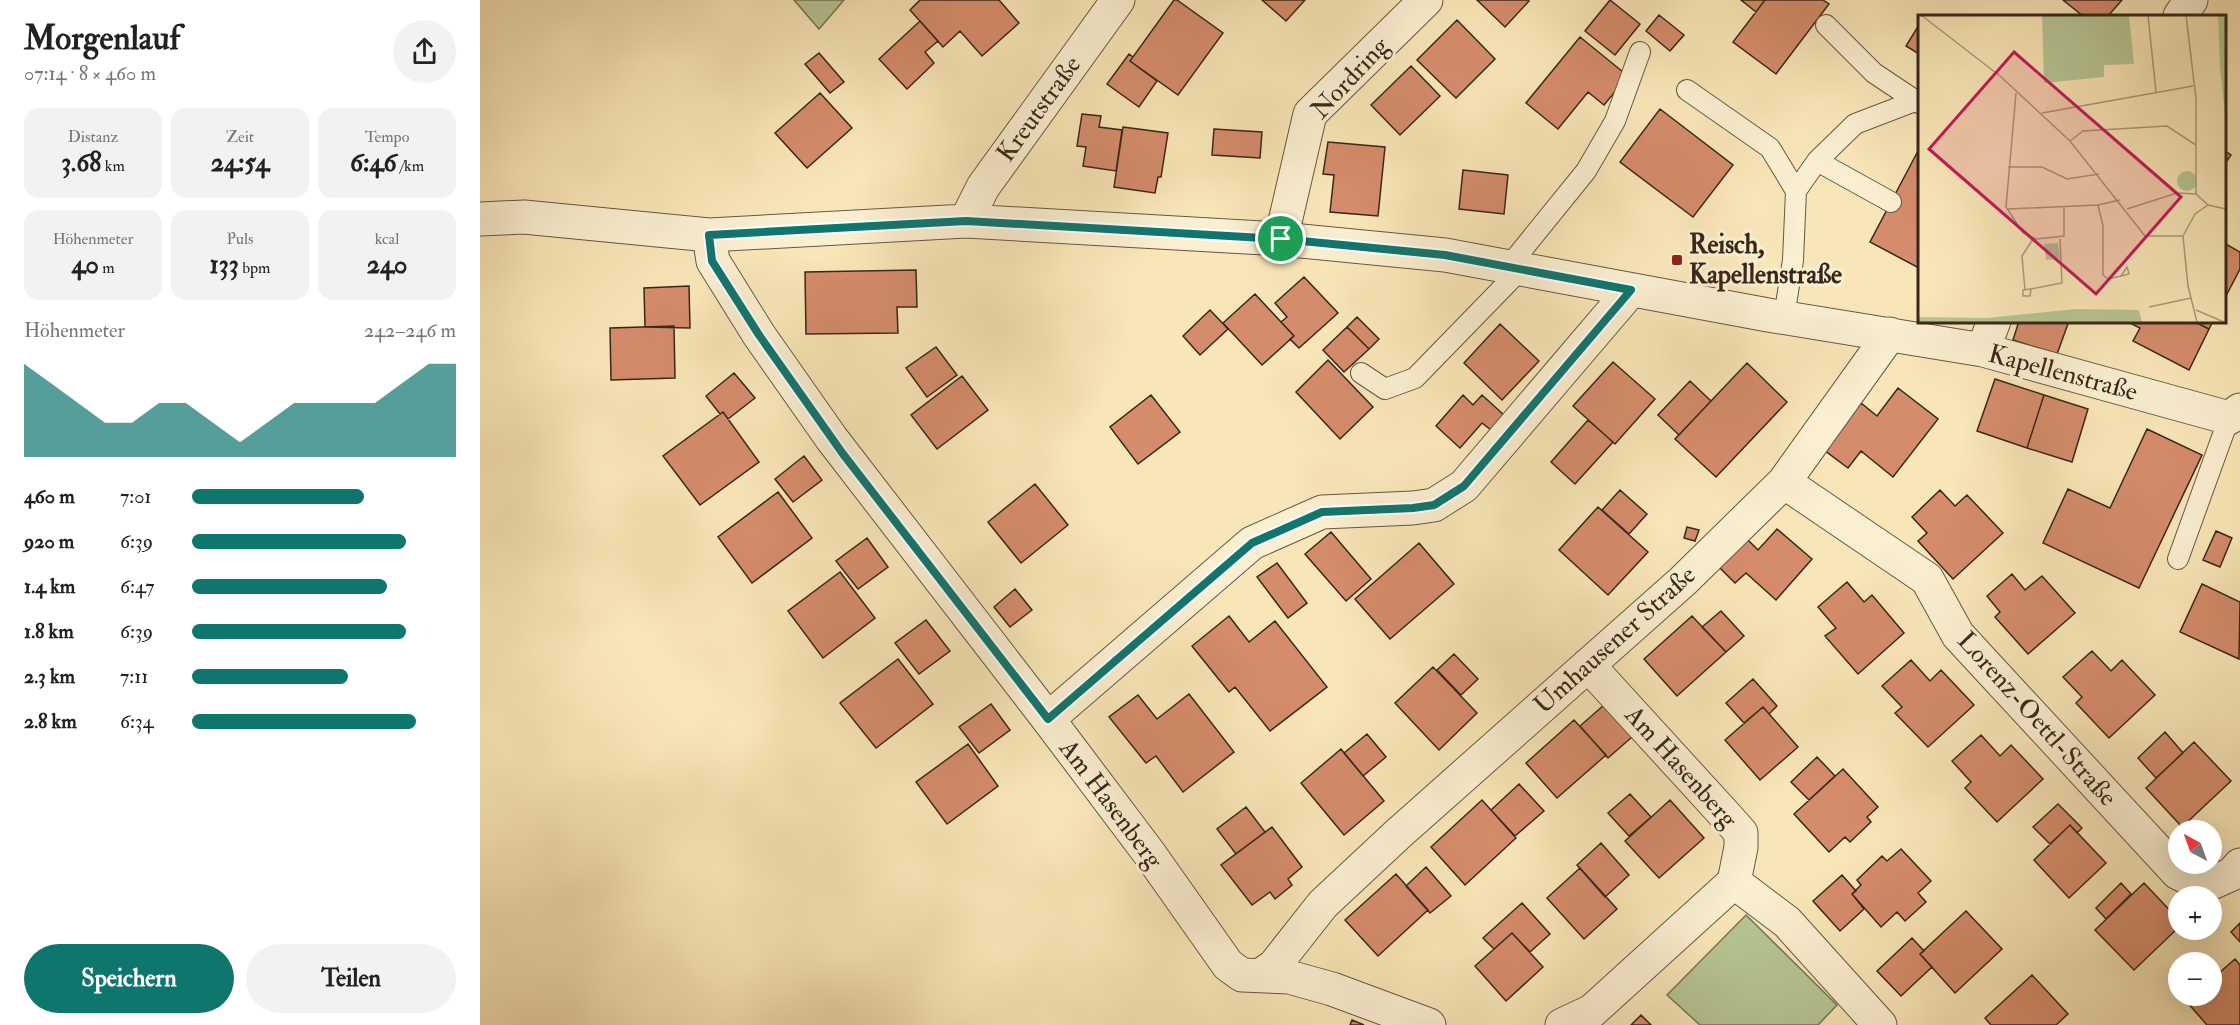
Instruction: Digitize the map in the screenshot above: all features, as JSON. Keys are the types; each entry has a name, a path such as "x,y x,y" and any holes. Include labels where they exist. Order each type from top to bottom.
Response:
{"street":[{"name":"Kreutstraße","path":"966,221 983,187 1118,0"},
{"name":"Nordring","path":"1281,239 1310,114 1426,0"},
{"path":"2181,15 2191,0"},
{"name":"Kapellenstraße","path":"480,219 524,218 709,235 966,221 1281,239 1445,255 1631,290 1890,334 1988,335 2234,414"},
{"name":"Am Hasenberg","path":"709,235 712,261 759,335 843,454 1149,853 1228,966 1242,975 1289,978 1332,989 1429,1025"},
{"path":"1048,719 1252,543 1322,512 1434,505 1464,486 1631,290"},
{"name":"Umhausener Straße","path":"1261,975 1274,966 1310,919 1398,834 1683,580 1784,482 1890,334"},
{"name":"Lorenz-Oettl-Straße","path":"1784,482 1927,579 1958,635 2178,873 2205,886 2232,874 2240,865"},
{"name":"Am Hasenberg","path":"1588,665 1740,833 1741,847 1734,882"},
{"path":"1566,1024 1592,1011 1734,882 1786,922 1880,1025"},
{"path":"1310,919 1311,952 1318,971 1332,989"}],"lane":[{"path":"1826,25 1874,73 1917,102"},
{"path":"1361,373 1385,389 1415,378 1515,267 1586,171 1615,121 1640,52"},
{"path":"1687,90 1770,148 1796,191"},
{"path":"1784,317 1793,260 1796,191 1817,161 1855,124 1917,102"},
{"path":"1817,161 1891,202"},
{"path":"2178,559 2234,414"}],"green space":[{"path":"794,0 844,0 819,29"},
{"path":"1746,915 1837,1005 1818,1025 1700,1025 1667,995"}],"building":[{"path":"920,0 999,0 1019,23 982,56 960,31 943,47 910,10"},
{"path":"1174,0 1223,33 1178,95 1130,61"},
{"path":"1262,0 1305,0 1286,21"},
{"path":"1477,0 1528,0 1529,1 1505,27"},
{"path":"1610,0 1640,24 1615,55 1585,31"},
{"path":"1741,0 1765,0 1756,12"},
{"path":"1765,0 1823,0 1829,4 1776,74 1733,42"},
{"path":"2063,0 2122,0 2109,15 2082,15"},
{"path":"1659,15 1684,35 1670,51 1646,31"},
{"path":"1457,20 1495,59 1456,98 1417,60"},
{"path":"920,21 938,41 925,52 934,63 907,89 879,59"},
{"path":"1918,27 1918,53 1906,46"},
{"path":"1580,37 1628,76 1604,105 1588,92 1558,129 1526,103"},
{"path":"819,53 844,82 830,93 805,64"},
{"path":"1129,54 1133,57 1130,61 1157,81 1139,107 1107,84"},
{"path":"1411,66 1440,96 1400,135 1371,105"},
{"path":"820,93 852,128 807,168 775,133"},
{"path":"1660,109 1733,165 1693,217 1620,162"},
{"path":"1082,114 1101,116 1099,127 1122,130 1116,171 1083,166 1086,147 1077,146"},
{"path":"1123,127 1168,133 1161,177 1158,177 1155,193 1114,187"},
{"path":"1214,129 1262,132 1260,158 1212,155"},
{"path":"1328,142 1385,147 1378,216 1330,212 1334,175 1323,174"},
{"path":"1918,151 1918,267 1870,242"},
{"path":"2225,151 2231,155 2225,164"},
{"path":"1463,170 1508,175 1504,214 1459,209"},
{"path":"2225,244 2240,252 2240,269 2227,294 2225,293"},
{"path":"916,270 917,307 897,307 898,333 806,334 805,272"},
{"path":"1304,277 1338,313 1299,348 1290,339 1294,336 1281,322 1287,317 1275,303"},
{"path":"689,286 690,328 645,327 644,288"},
{"path":"1255,294 1294,336 1262,365 1223,323"},
{"path":"1210,310 1228,329 1200,355 1183,336"},
{"path":"1357,317 1379,339 1369,349 1347,327"},
{"path":"2019,322 2069,322 2057,354 2013,340"},
{"path":"2128,322 2195,322 2209,329 2189,370 2133,341 2140,328"},
{"path":"2195,322 2212,322 2209,329"},
{"path":"1500,324 1539,361 1502,400 1464,363"},
{"path":"674,326 675,378 611,380 610,328"},
{"path":"1347,327 1369,349 1344,372 1323,350"},
{"path":"936,347 957,375 927,397 906,368"},
{"path":"1328,360 1373,407 1340,439 1296,392"},
{"path":"1613,362 1655,399 1615,444 1573,406"},
{"path":"1747,363 1787,402 1716,477 1675,439"},
{"path":"734,373 755,398 728,419 723,412 720,414 706,396"},
{"path":"962,376 988,410 937,449 911,415"},
{"path":"1995,379 2044,395 2027,448 1977,431"},
{"path":"1690,381 1711,401 1679,435 1658,415"},
{"path":"1898,388 1938,419 1893,477 1861,451 1848,468 1824,450 1861,403 1877,416"},
{"path":"1151,395 1180,432 1138,464 1110,427"},
{"path":"1463,395 1473,405 1482,395 1504,415 1491,430 1482,423 1460,448 1436,426"},
{"path":"2044,395 2088,409 2072,462 2027,448"},
{"path":"723,412 759,462 700,505 663,456"},
{"path":"1588,420 1613,442 1575,484 1551,462"},
{"path":"2147,429 2202,455 2139,588 2043,543 2068,489 2110,508"},
{"path":"804,456 822,480 793,502 775,479"},
{"path":"1035,484 1068,525 1021,563 988,522"},
{"path":"1620,490 1647,514 1629,534 1602,510"},
{"path":"1940,490 1955,506 1967,495 2003,533 1953,579 1918,541 1927,533 1912,517"},
{"path":"778,492 812,538 752,583 718,537"},
{"path":"1598,507 1648,552 1608,595 1559,550"},
{"path":"1687,527 1699,530 1695,541 1684,538"},
{"path":"1777,529 1812,559 1776,600 1746,573 1735,583 1718,566 1747,539 1758,550"},
{"path":"2216,531 2232,538 2220,567 2203,560"},
{"path":"1331,532 1371,579 1346,601 1305,554"},
{"path":"867,538 888,567 858,589 836,561"},
{"path":"1419,543 1454,584 1390,639 1355,599"},
{"path":"1277,563 1307,603 1288,618 1257,577"},
{"path":"840,572 875,618 823,658 788,611"},
{"path":"2012,574 2025,590 2042,576 2075,613 2028,654 1995,617 2000,612 1987,596"},
{"path":"1847,582 1864,602 1872,595 1904,633 1858,674 1825,636 1836,628 1818,607"},
{"path":"2202,584 2240,602 2239,659 2180,632"},
{"path":"1015,589 1032,610 1010,627 994,607"},
{"path":"1721,611 1744,636 1726,652 1702,627"},
{"path":"1229,616 1249,642 1275,621 1327,687 1270,731 1235,687 1229,692 1192,646"},
{"path":"1692,616 1726,652 1677,696 1644,659"},
{"path":"926,620 950,651 919,674 895,643"},
{"path":"2092,651 2111,671 2122,660 2155,695 2109,738 2076,703 2082,697 2063,677"},
{"path":"1454,654 1478,679 1461,695 1437,670"},
{"path":"898,659 933,704 876,748 840,703"},
{"path":"1911,660 1930,681 1941,670 1974,705 1928,747 1895,713 1902,707 1882,686"},
{"path":"1433,667 1477,713 1439,750 1395,703"},
{"path":"1753,679 1777,706 1769,714 1763,707 1744,723 1726,703"},
{"path":"1189,694 1234,752 1183,792 1156,756 1146,763 1109,717 1138,695 1157,719"},
{"path":"991,704 1010,730 979,753 959,727"},
{"path":"1604,705 1632,737 1608,758 1580,726"},
{"path":"1763,707 1798,747 1760,780 1725,740"},
{"path":"1574,720 1606,755 1557,798 1526,763"},
{"path":"2165,732 2183,753 2156,778 2138,758"},
{"path":"1367,734 1386,757 1363,776 1344,753"},
{"path":"1981,735 2000,756 2011,745 2043,779 1997,822 1965,788 1971,782 1952,761"},
{"path":"2194,742 2231,781 2189,820 2176,820 2146,788"},
{"path":"968,744 998,786 947,824 916,782"},
{"path":"1341,749 1384,801 1344,835 1301,783"},
{"path":"1817,757 1835,776 1809,800 1791,782"},
{"path":"1843,769 1878,807 1867,817 1871,822 1850,842 1845,837 1829,852 1794,814"},
{"path":"1519,784 1544,811 1515,836 1491,810"},
{"path":"1630,794 1651,817 1629,836 1608,813"},
{"path":"1482,800 1516,838 1465,885 1431,847"},
{"path":"1670,800 1704,838 1659,878 1625,841"},
{"path":"2058,804 2082,828 2077,833 2070,825 2050,844 2033,827"},
{"path":"1246,807 1265,832 1236,854 1217,829"},
{"path":"2070,825 2106,863 2069,898 2034,860"},
{"path":"1272,827 1302,867 1288,879 1292,885 1275,899 1270,892 1252,905 1221,865"},
{"path":"1601,843 1629,875 1605,897 1577,865"},
{"path":"1901,849 1931,881 1918,893 1926,902 1905,921 1897,912 1881,927 1852,894 1861,885 1857,880 1882,856 1887,861"},
{"path":"1426,867 1451,896 1430,913 1406,886"},
{"path":"1580,868 1617,909 1584,939 1547,898"},
{"path":"1396,874 1428,910 1378,956 1345,920"},
{"path":"1842,875 1856,891 1852,894 1864,909 1840,931 1813,901"},
{"path":"2121,883 2131,894 2106,919 2096,908"},
{"path":"2144,883 2168,908 2168,938 2134,970 2095,930"},
{"path":"1522,903 1550,934 1530,952 1512,933 1494,949 1483,938"},
{"path":"1966,911 2002,949 1955,993 1920,954"},
{"path":"2240,923 2240,942 2231,932"},
{"path":"1512,933 1543,967 1506,1001 1475,966"},
{"path":"1912,938 1924,951 1920,954 1932,967 1901,996 1877,971"},
{"path":"2235,959 2240,965 2240,1025 2207,1025 2190,1006 2222,1006 2222,970"},
{"path":"2032,975 2068,1014 2056,1025 1991,1025 1985,1018"},
{"path":"1641,1015 1651,1025 1631,1025"},
{"path":"1352,1020 1364,1025 1350,1025"}],"place":[{"name":"Reisch, Kapellenstraße","path":"1677,260"}],"route":[{"path":"966,221 1281,239 1461,257 1631,290 1464,486 1434,505 1322,512 1252,543 1048,719 843,454 759,335 712,261 709,235 966,221"}]}
